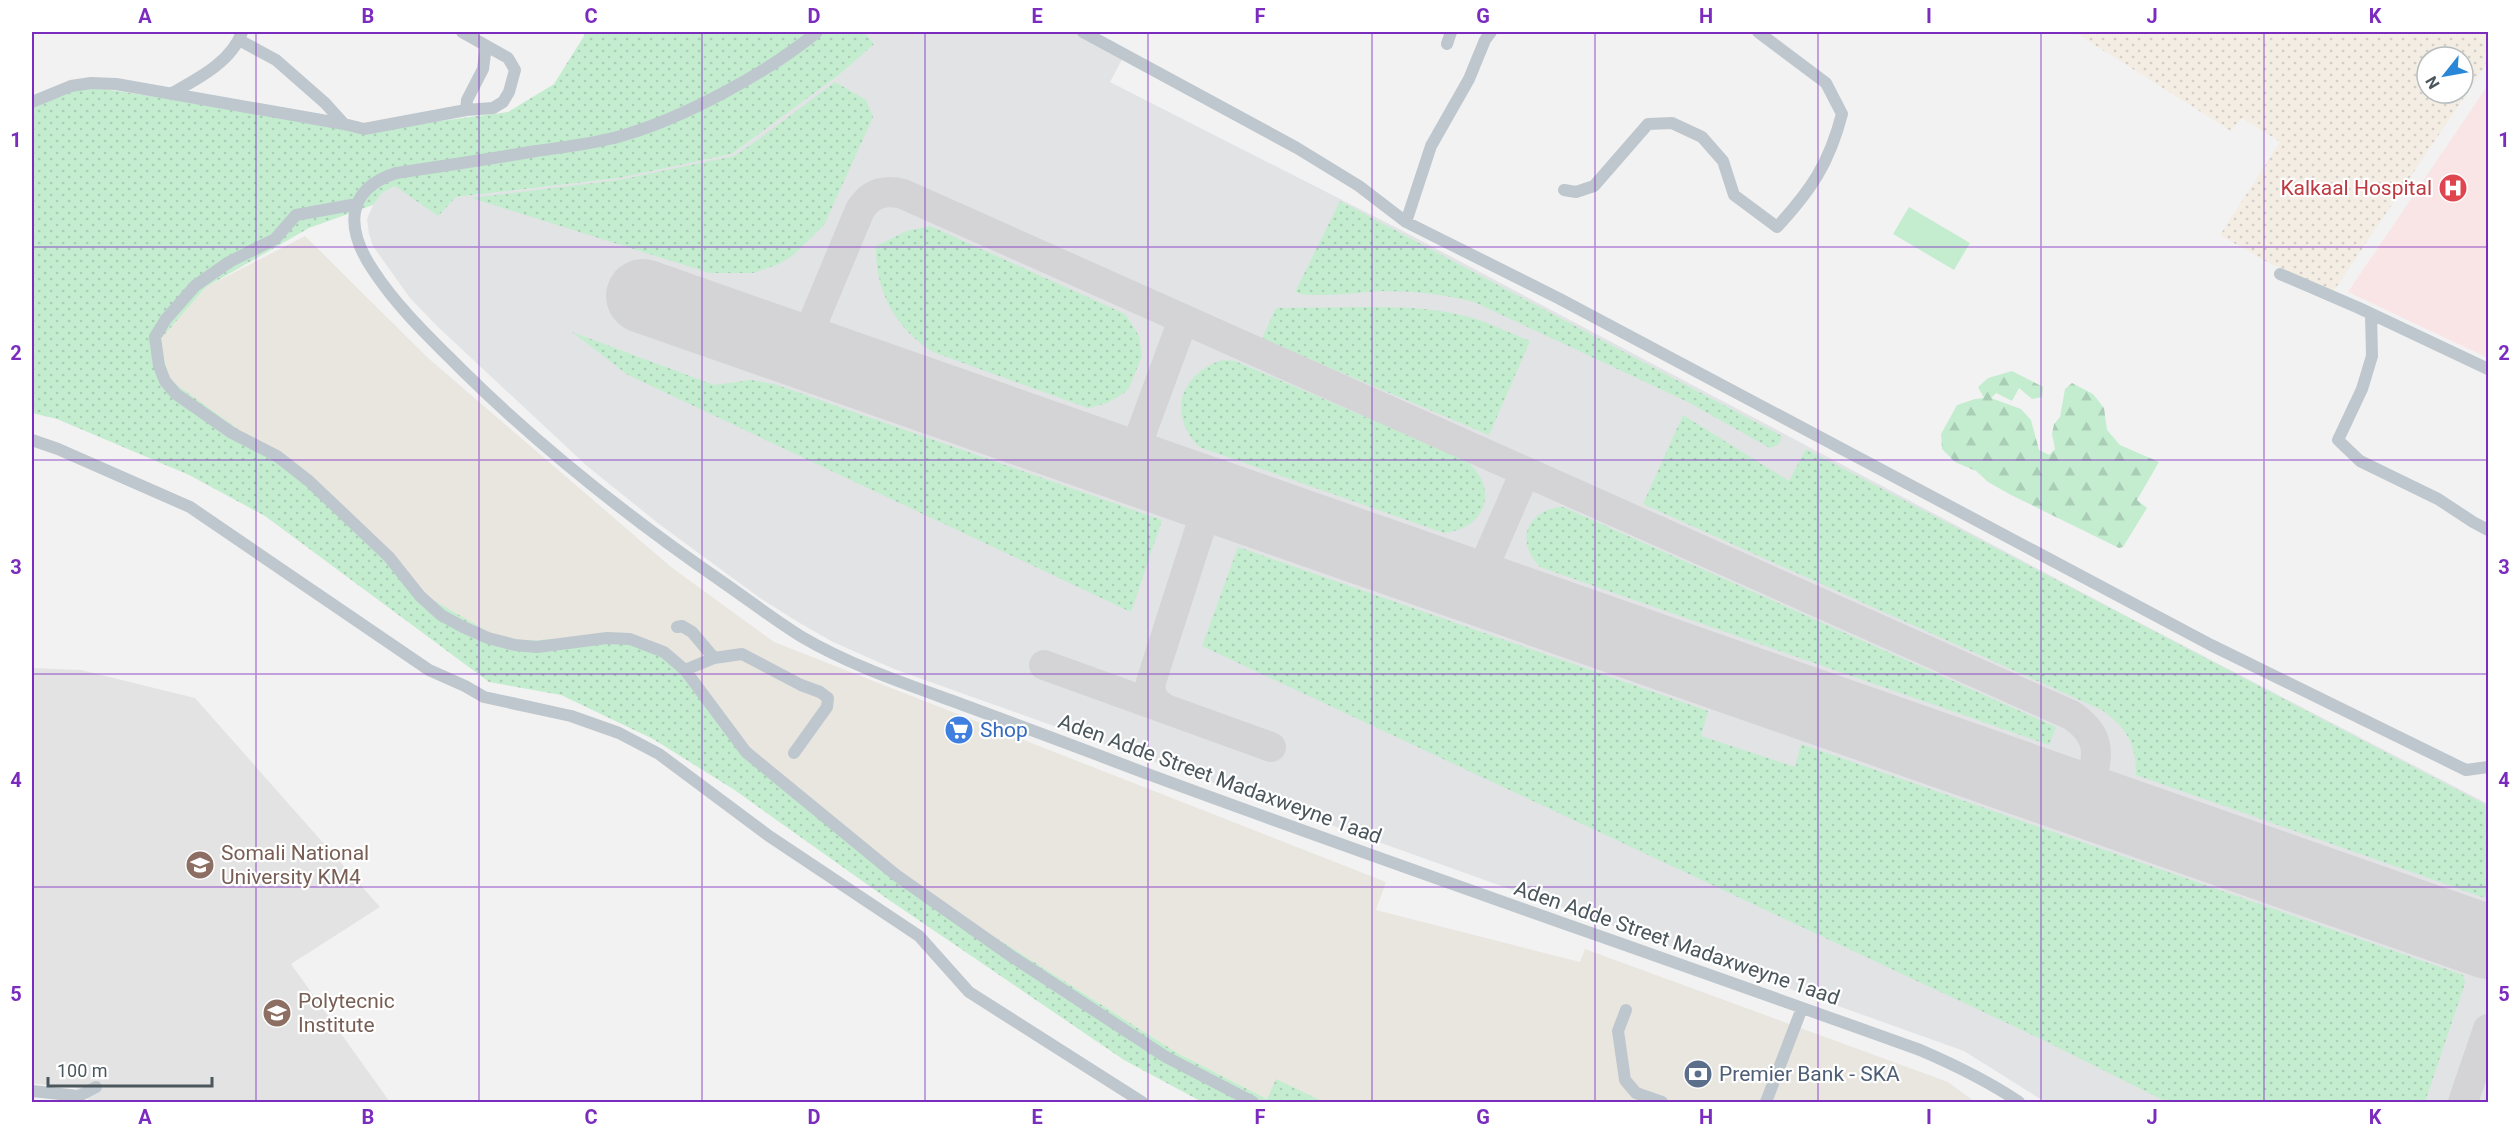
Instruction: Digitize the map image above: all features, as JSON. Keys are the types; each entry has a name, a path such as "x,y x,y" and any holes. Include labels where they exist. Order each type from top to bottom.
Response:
{"street":[{"path":"32,102 71,86 91,82 174,93 364,129 428,119 466,110 493,108 503,102 509,92 515,70 512,63 462,32"},
{"path":"817,32 750,77 672,118 646,128 593,142 396,173 372,184 357,204 296,215 275,240 229,262 195,286 166,319 155,337 155,353 165,381 176,394 191,405 232,433 277,456 309,481 389,556 420,596 441,615 463,627 515,645 537,647 606,638 630,639 664,652 685,670 746,752 896,875 1020,963 1166,1057 1253,1102"},
{"path":"1083,32 1297,148 1359,186 1407,222 1560,299 2211,645 2466,770 2488,767"},
{"path":"1447,44 1451,32"},
{"path":"1407,222 1431,146 1469,79 1485,40 1491,32"},
{"path":"1564,190 1576,192 1594,186 1648,124 1672,123 1702,137 1723,161 1734,195 1777,227 1806,195 1834,145 1842,114 1826,83 1758,32"},
{"path":"174,93 228,55 241,36 276,60 325,103 344,124"},
{"path":"466,110 467,100 483,69 486,46"},
{"name":"Aden Adde Street Madaxweyne 1aad","path":"357,204 354,218 355,231 364,256 376,276 435,343 518,425 653,534 804,638 885,676 1415,872 1803,1008 1958,1066 2019,1102"},
{"path":"2280,274 2488,369"},
{"path":"2371,314 2372,356 2362,389 2338,440 2360,461 2438,499 2488,530"},
{"path":"32,440 58,449 190,507 429,670 484,697 571,716 619,733 659,754 769,836 919,936 969,992 1040,1035 1134,1100"},
{"path":"677,627 682,626 692,632 714,658"},
{"path":"685,670 714,658 742,654 828,698 827,707 794,753"},
{"path":"1766,1102 1803,1008"},
{"path":"1626,1010 1618,1031 1625,1080 1636,1093 1662,1102"},
{"path":"32,1091 79,1096 96,1087"}],"shaded area":[{"path":"864,32 1078,32 1124,56 1110,82 1403,231 2119,612 2488,804 2488,1102 2045,1102 1964,1051 894,669 833,642 760,598 659,524 587,466 438,327 410,298 373,246 367,219 382,193 395,186 456,197 618,178 732,154 839,75 873,44"},
{"name":"Kalkaal Hospital","path":"2488,85 2488,358 2348,292"},
{"path":"305,236 427,357 671,567 774,642 1386,882 1376,910 1580,962 1585,949 1948,1082 1975,1102 1324,1102 1276,1080 1267,1099 1179,1054 924,892 419,592 233,426 170,380 159,341 206,287"},
{"name":"Somali National University KM4","path":"32,668 81,670 195,698 380,907 291,964 390,1102 91,1102 74,1086 32,1084"}],"green space":[{"path":"584,32 864,32 874,44 839,75 732,154 619,178 456,197 438,216 395,186 382,193 373,205 309,228 206,287 159,341 170,380 324,491 419,592 506,642 622,635 685,667 746,750 924,892 1179,1054 1267,1099 1276,1079 1324,1102 1202,1102 1124,1060 889,900 733,789 653,739 561,695 489,682 265,516 189,475 57,419 32,413 32,108 78,85 371,130 508,112 554,84 584,36"},
{"path":"835,82 866,100 873,117 824,225 792,256 779,264 753,273 710,273 471,198 619,180 734,156"},
{"path":"1340,201 1782,436 1779,444 1770,448 1688,402 1474,302 1440,295 1405,292 1312,295 1295,292"},
{"path":"1909,207 1970,243 1954,270 1893,234"},
{"path":"930,226 1125,314 1139,336 1142,356 1129,388 1107,403 1088,408 933,352 920,342 908,332 890,307 879,278 876,246 907,231"},
{"path":"1389,307 1442,311 1469,317 1530,341 1489,435 1262,339 1276,308"},
{"path":"572,332 714,385 751,380 774,384 1162,520 1131,612 628,375"},
{"path":"1222,360 1235,361 1464,459 1482,481 1485,493 1484,504 1479,515 1471,523 1444,533 1199,447 1183,421 1181,409 1183,396 1196,375"},
{"path":"2012,371 2043,387 2042,397 2032,399 2019,388 2012,401 1996,393 1991,398 2021,409 2031,420 2039,450 2049,455 2055,449 2052,434 2054,424 2060,417 2065,389 2072,383 2093,394 2104,408 2107,430 2120,445 2159,462 2137,500 2147,508 2123,547 2119,548 2011,495 1988,482 1976,471 1955,462 1942,449 1941,434 1957,405 1984,398 1978,387 1988,378"},
{"path":"1683,415 1789,481 1806,449 2488,806 2488,899 2136,775 2134,754 2128,737 2124,730 2102,710 1643,504"},
{"path":"1563,507 2056,727 2049,745 1540,567 1528,547 1528,528 1540,514 1550,509"},
{"path":"1238,547 1708,711 1701,736 1795,767 1801,744 2463,975 2465,983 2425,1102 2167,1102 2041,1039 1202,646"}],"sand":[{"path":"2074,32 2488,32 2488,62 2475,81 2475,45 2415,45 2415,105 2459,105 2333,292 2267,262 2220,235 2280,142 2242,118 2231,131"}],"taxiway":[{"path":"801,351 860,210 868,200 878,194 890,192 903,194 2071,715 2083,724 2095,744 2095,765 2085,801"},
{"path":"1129,466 1183,320"},
{"path":"1475,587 1519,486"},
{"path":"1164,708 1153,697 1151,682 1211,495"},
{"path":"1044,665 1271,747"},
{"path":"2463,1102 2488,1029"}],"runway":[{"path":"643,296 2488,942"}],"place":[{"name":"Kalkaal Hospital","path":"2453,188"},
{"name":"Shop","path":"959,730"},
{"name":"Somali National University KM4","path":"200,865"},
{"name":"Polytecnic Institute","path":"277,1013"},
{"name":"Premier Bank - SKA","path":"1698,1074"}]}
